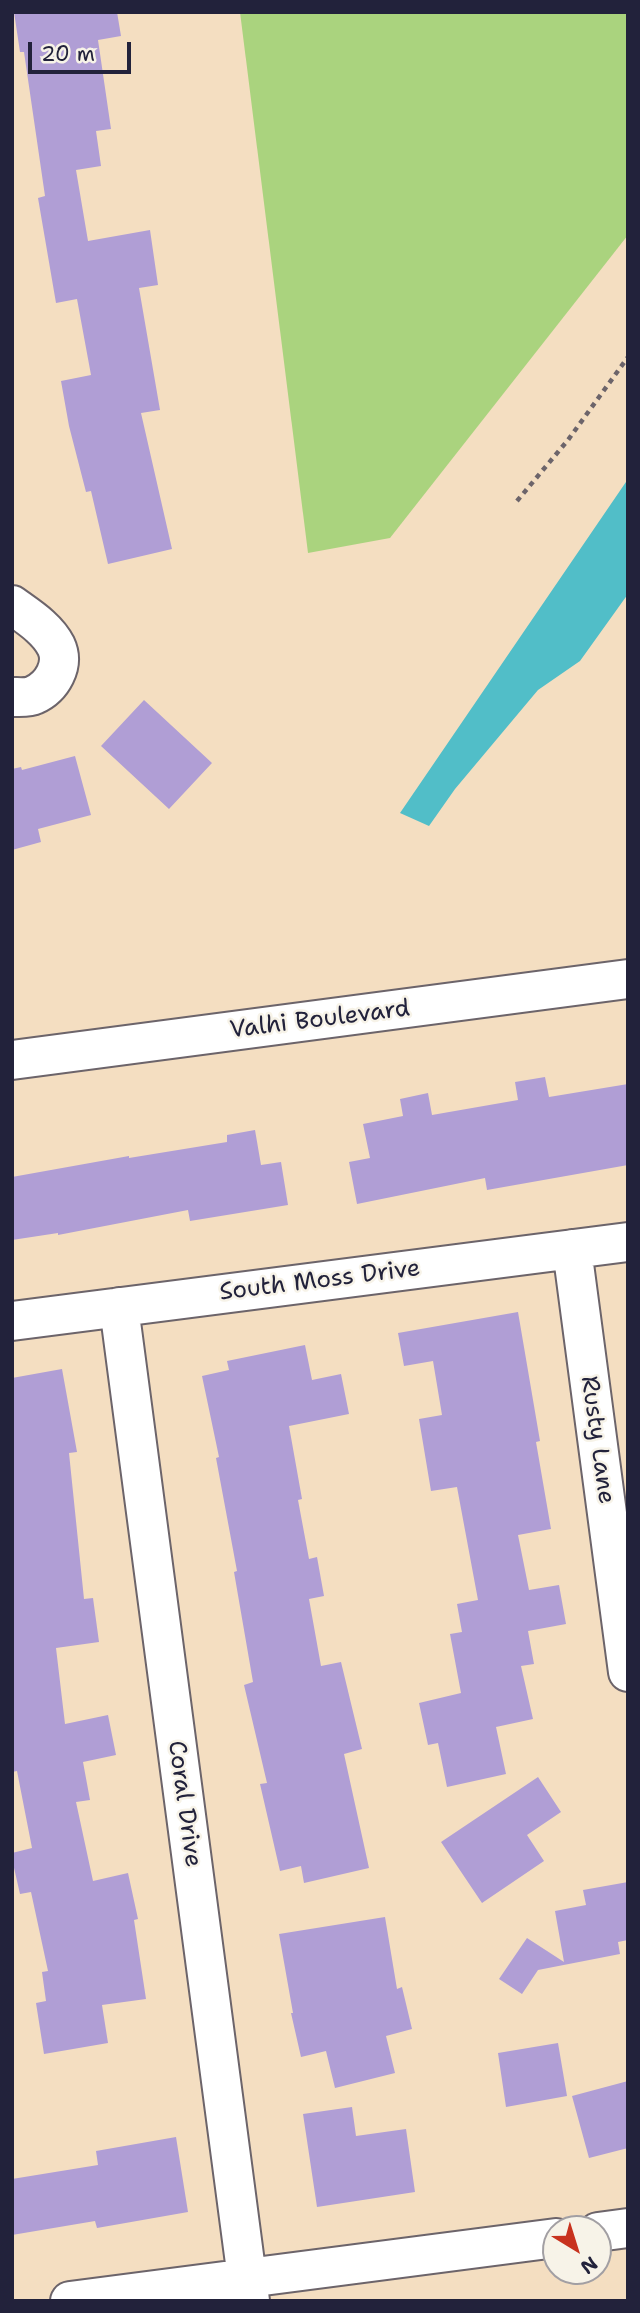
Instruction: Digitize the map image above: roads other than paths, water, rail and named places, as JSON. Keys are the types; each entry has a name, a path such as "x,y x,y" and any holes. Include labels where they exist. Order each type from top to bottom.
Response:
{"street":[{"path":"12,605 40,626 56,646 59,664 52,682 32,696 12,697"},
{"name":"Valhi Boulevard","path":"12,1060 628,979"},
{"name":"South Moss Drive","path":"12,1321 628,1242"},
{"name":"Rusty Lane","path":"572,1249 628,1672"},
{"name":"Coral Drive","path":"119,1307 248,2290"},
{"path":"70,2301 248,2290 542,2240"}],"water":[{"path":"628,479 628,594 580,661 538,690 455,789 429,826 400,813"}]}
